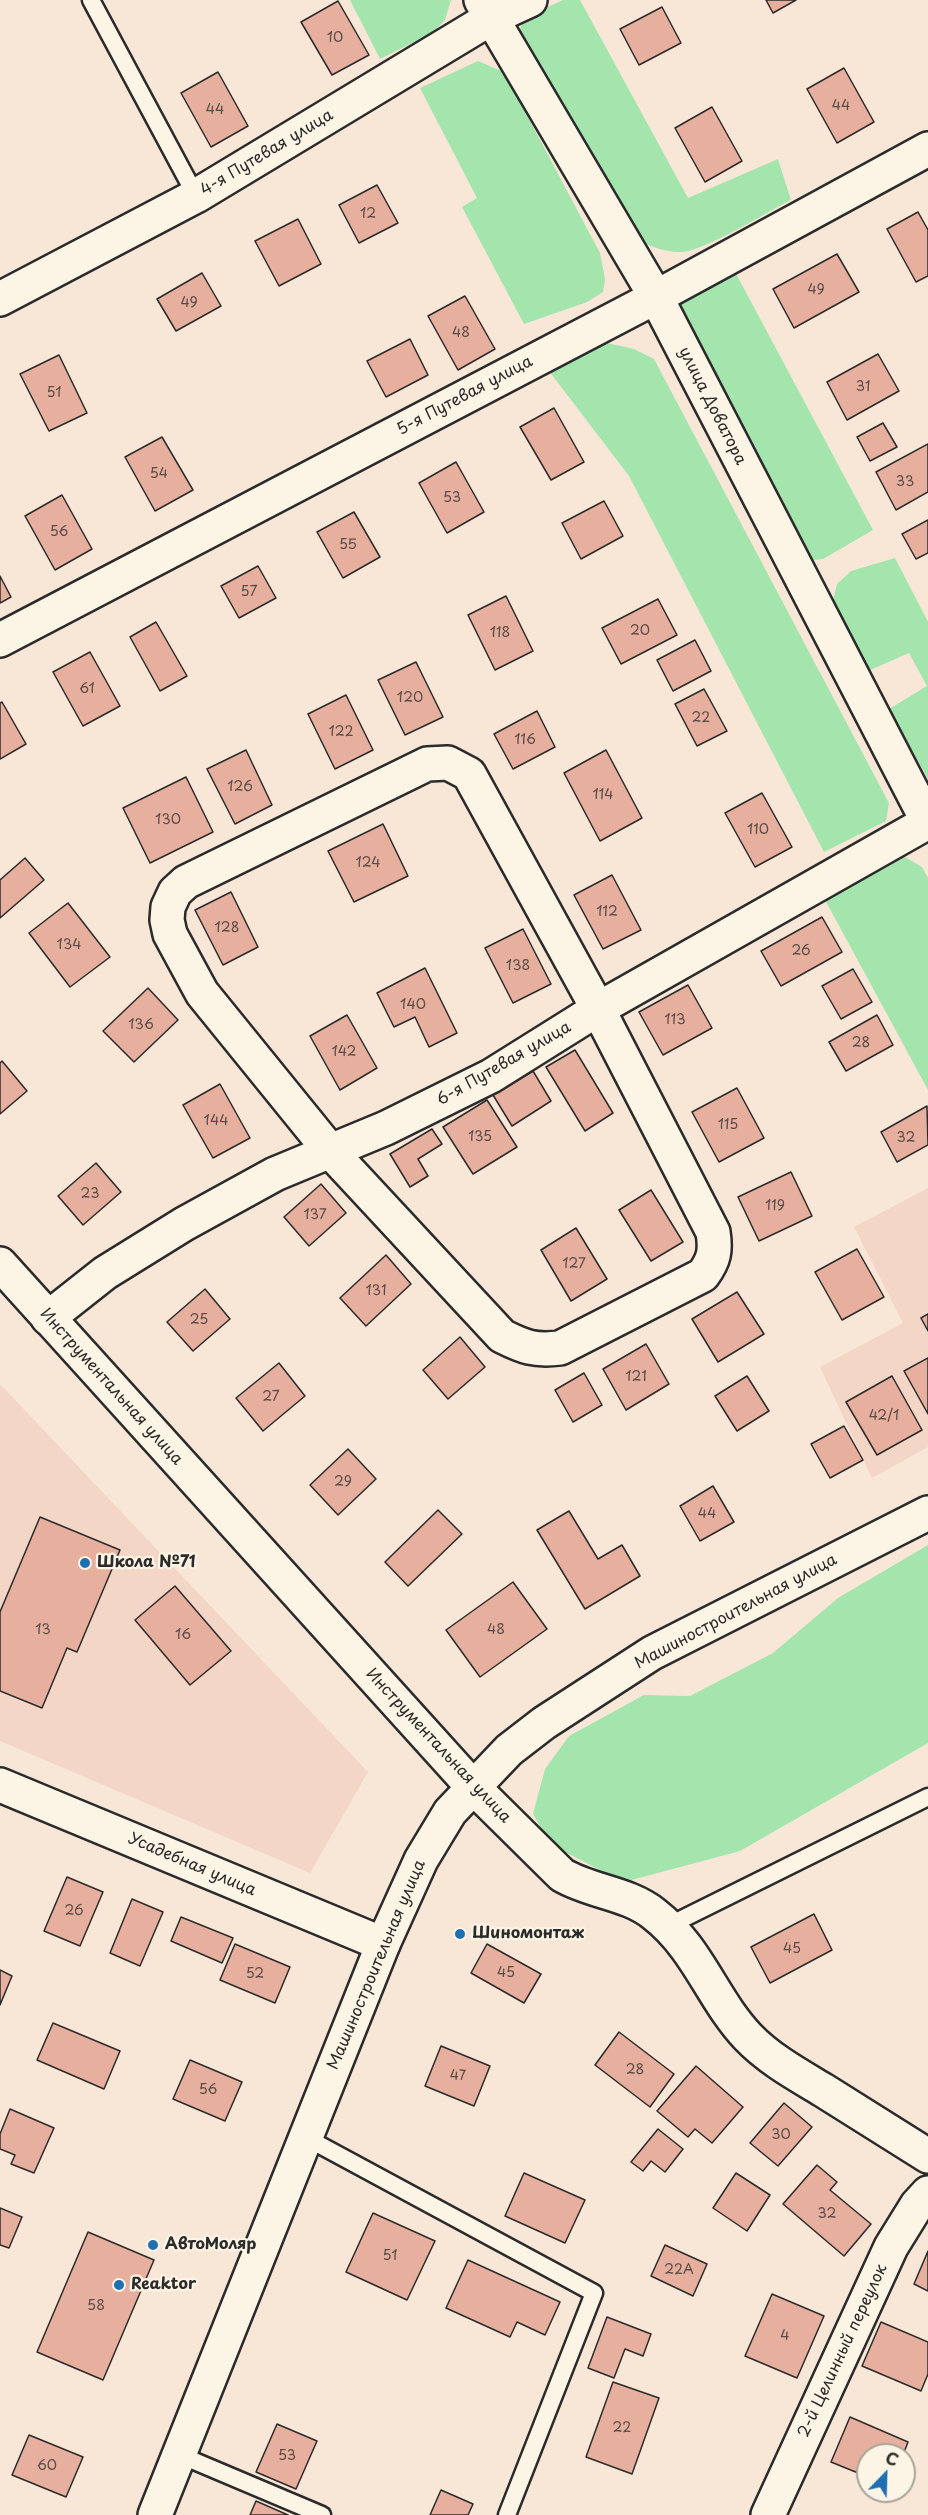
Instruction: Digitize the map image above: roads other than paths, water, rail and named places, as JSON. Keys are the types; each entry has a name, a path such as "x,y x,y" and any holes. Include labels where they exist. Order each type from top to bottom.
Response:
{"street":[{"name":"4-я Путевая улица","path":"0,299 196,196 486,9 530,0"},
{"name":"улица Доватора","path":"486,9 656,297 928,822"},
{"name":"5-я Путевая улица","path":"0,640 656,297 928,149"},
{"path":"448,763 470,774 598,1009 713,1232 716,1248 712,1262 703,1275 560,1348 542,1350 525,1348 502,1336 331,1152 202,993 170,934 167,920 168,907 175,892 186,882 427,764 448,763"},
{"name":"6-я Путевая улица","path":"48,1318 105,1273 184,1224 275,1174 331,1152 424,1110 491,1076 598,1009 928,822"},
{"name":"Инструментальная улица","path":"0,1264 472,1786 562,1875 579,1885 622,1897 653,1913 680,1938 705,1972 726,2010 750,2039 787,2068 928,2156"},
{"name":"Машиностроительная улица","path":"155,2515 383,1944 421,1860 450,1812 508,1750 544,1723 652,1653 928,1514"},
{"name":"Усадебная улица","path":"0,1785 383,1944"},
{"name":"2-й Целинный переулок","path":"768,2515 891,2247 917,2205 928,2193"}],"lane":[{"path":"91,0 196,196"},
{"path":"668,1926 928,1797"},
{"path":"305,2137 594,2293 507,2515"},
{"path":"180,2455 322,2515"}],"place":[{"name":"Школа №71","path":"85,1563"},
{"name":"Шиномонтаж","path":"460,1934"},
{"name":"АвтоМоляр","path":"153,2245"},
{"name":"Reaktor","path":"119,2285"}]}
